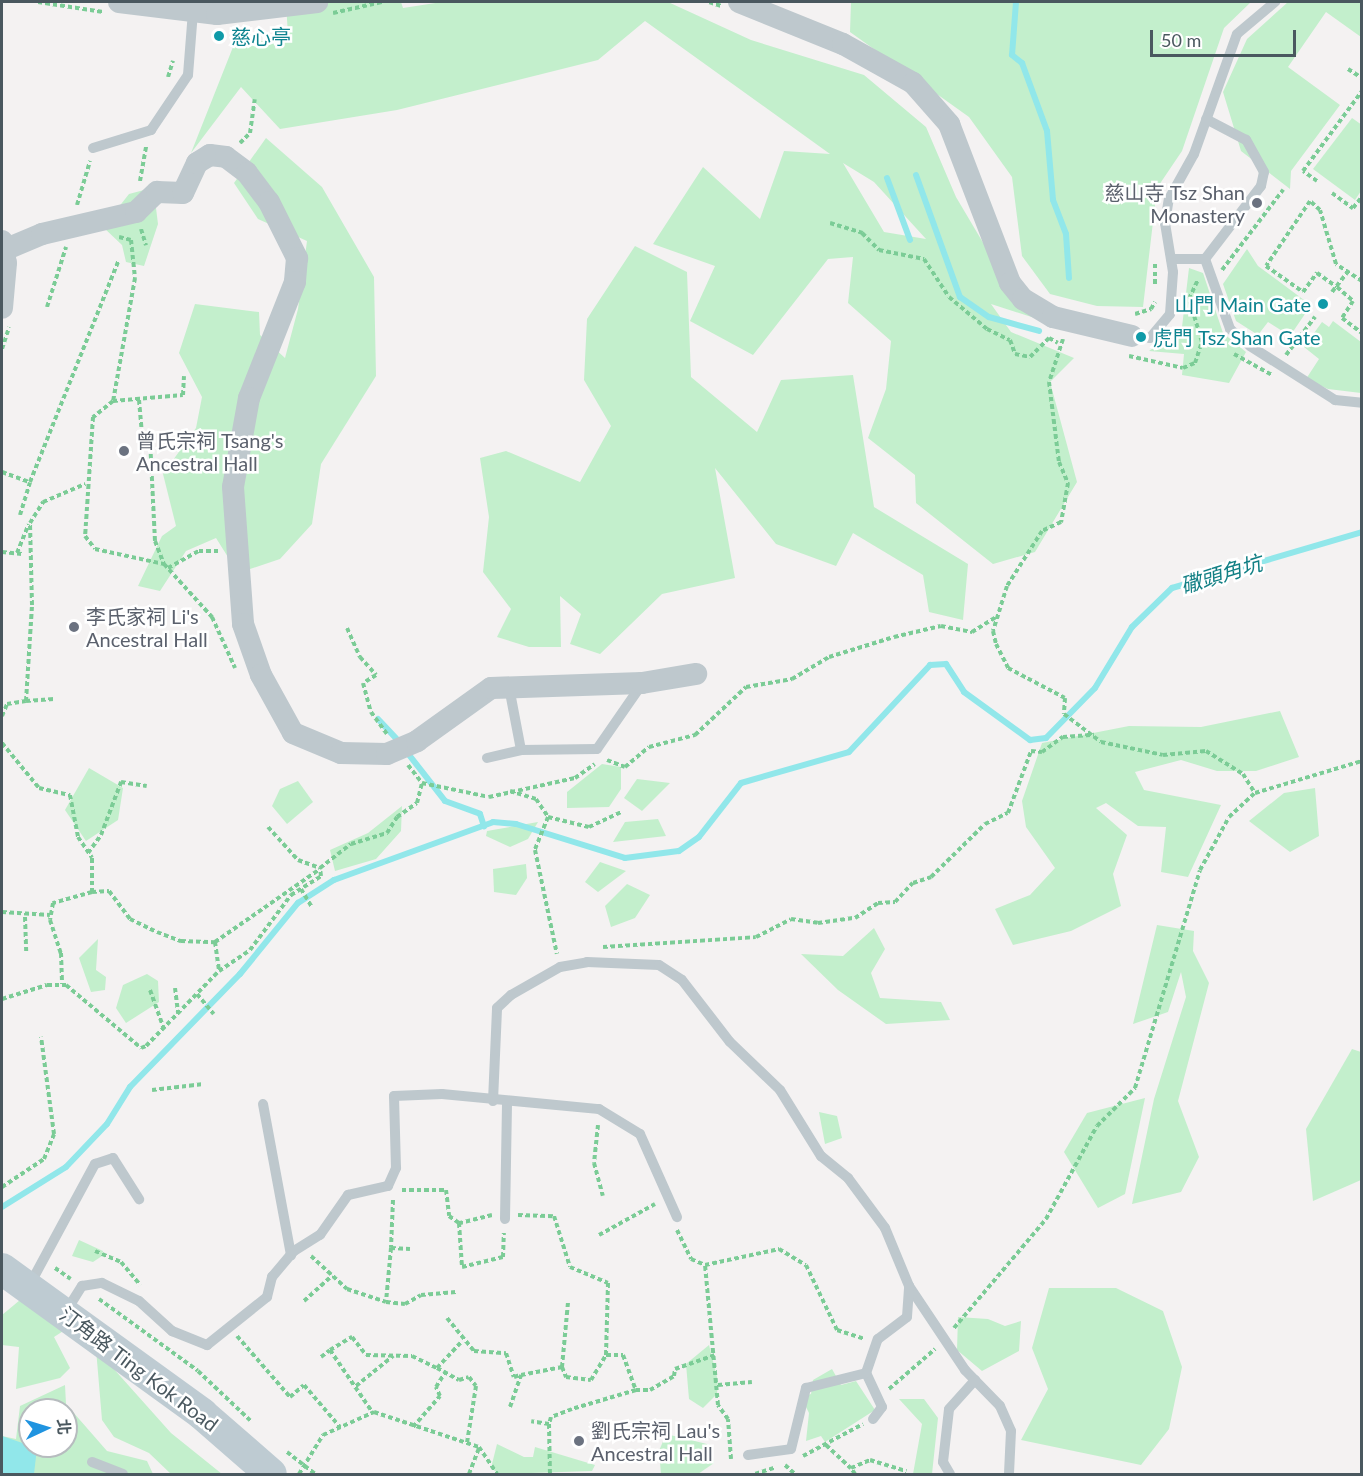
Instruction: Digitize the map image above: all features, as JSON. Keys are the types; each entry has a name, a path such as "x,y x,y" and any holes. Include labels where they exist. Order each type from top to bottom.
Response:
{"main road":[{"name":"汀角路 Ting Kok Road","path":"2,1269 36,1273 65,1313 277,1468"}],"street":[{"path":"119,2 193,11 253,12 317,2"},
{"path":"734,5 843,44 913,83 950,123 1010,283 1023,299 1053,317 1128,343"},
{"path":"2,308 3,245 42,234 100,223 136,212 157,192 183,193 197,163 210,155 226,157 247,173 297,258 283,322 241,425 233,487 236,552 247,640 278,712 292,733 341,753 403,747 491,687 642,684 696,674"}],"lane":[{"path":"1128,343 1150,338 1164,328 1170,314 1170,259 1165,223 1169,198 1206,119 1237,34 1275,2"},
{"path":"93,148 151,129 188,75 193,11"},
{"path":"1205,259 1261,186 1264,172 1246,140 1206,119"},
{"path":"1170,259 1205,259"},
{"path":"1205,259 1213,274 1230,329 1243,341 1335,400 1362,403"},
{"path":"488,758 521,750 597,749 642,684"},
{"path":"509,687 521,750"},
{"path":"493,1101 496,1008 560,967 587,962 659,965 682,980 730,1042 780,1090 821,1156 866,1203 885,1228 909,1286 944,1339 975,1380 1000,1406 1011,1431 1009,1474"},
{"path":"65,1313 82,1286 102,1282 140,1301 172,1331 207,1345 267,1297 272,1277 301,1246 320,1235 348,1195 388,1186 396,1168 394,1096 599,1110 640,1134 674,1215"},
{"path":"263,1104 291,1255"},
{"path":"506,1217 507,1104"},
{"path":"36,1273 95,1164 113,1158 139,1199"},
{"path":"873,1419 882,1407 866,1373 876,1343 907,1317 909,1286"},
{"path":"748,1455 791,1449 806,1388 866,1373"},
{"path":"950,1474 943,1462 949,1410 975,1380"},
{"path":"92,1462 123,1474"}],"path":[{"path":"709,2 734,5"},
{"path":"1348,69 1362,78"},
{"path":"1317,181 1303,171 1362,90"},
{"path":"210,155 216,138 238,144 250,132 255,99"},
{"path":"1128,343 1131,358 1188,368 1195,363 1202,342 1190,312 1191,287 1225,268 1283,190"},
{"path":"1332,193 1353,208 1362,197"},
{"path":"1362,281 1336,264 1320,210 1310,201 1266,266 1303,292 1317,273 1353,301 1342,318 1362,333"},
{"path":"100,223 105,232 131,240 135,258 113,400"},
{"path":"830,223 862,234 879,250 924,259 949,297 987,329 1010,340 1015,354 1030,357 1049,338 1058,344"},
{"path":"1124,314 1143,314 1155,303 1155,253"},
{"path":"20,515 30,482 119,260"},
{"path":"1332,292 1347,273"},
{"path":"1296,341 1315,317"},
{"path":"1058,344 1068,335 1059,332"},
{"path":"1058,344 1059,360 1049,382 1059,462 1068,483 1061,522 1042,531 1030,546 998,616 996,644 1008,668 1065,698 1064,714 1101,741 1162,755 1206,751 1243,774 1255,793"},
{"path":"184,376 183,395 139,400 113,400 93,417 85,484 85,536 95,549 166,566 199,551 236,552"},
{"path":"139,400 142,435 150,439 155,541 166,566 212,617 236,671"},
{"path":"2,472 30,482"},
{"path":"2,552 20,554 30,523 43,502 85,484"},
{"path":"26,701 32,606 30,523"},
{"path":"347,628 360,657 376,675 363,683 372,712 403,747 425,783 464,795 489,797 506,789 532,790 575,778 599,761 625,767 649,747 695,735 746,687 792,679 830,657 865,650 894,637 941,626 972,632 998,616"},
{"path":"2,716 7,704 54,699"},
{"path":"598,949 756,937 791,919 818,923 855,918 878,903 896,902 913,883 931,877 985,824 1008,813 1031,752 1042,752 1063,737 1094,735"},
{"path":"2,743 14,751 39,788 70,795 78,837 88,852 92,892"},
{"path":"888,1399 889,1387 944,1339 1046,1219 1097,1126 1135,1088 1200,870 1229,817 1255,793 1362,761"},
{"path":"88,852 101,835 121,782 147,786"},
{"path":"320,868 321,876 302,891 250,950 219,971 164,1029 141,1048 62,985 61,953 50,915 62,897 109,891 130,919 157,932 181,941 215,942 351,844 387,833 397,817 417,803 425,783"},
{"path":"506,789 536,799 548,818 590,827 621,812"},
{"path":"548,818 535,849 560,967"},
{"path":"268,827 298,860 320,868"},
{"path":"302,891 312,907"},
{"path":"2,912 25,917 50,915"},
{"path":"25,917 26,951"},
{"path":"215,942 219,971"},
{"path":"2,999 62,985"},
{"path":"175,988 178,1014"},
{"path":"150,990 164,1029"},
{"path":"198,995 211,1013"},
{"path":"2,1187 44,1159 54,1134 41,1037"},
{"path":"152,1090 204,1084"},
{"path":"599,1110 594,1163 603,1196"},
{"path":"386,1302 393,1199 402,1190 446,1190 449,1216 459,1223 492,1216 493,1205"},
{"path":"599,1235 661,1201 674,1215 691,1259 705,1265 778,1249 806,1265 837,1330 876,1343"},
{"path":"459,1223 462,1267 503,1257 506,1217 554,1216 570,1267 608,1283 606,1355 591,1380 566,1377 562,1367 568,1302"},
{"path":"301,1246 347,1289 386,1302 405,1304 421,1295 456,1292"},
{"path":"391,1248 410,1249"},
{"path":"95,1251 121,1262 143,1289 140,1301"},
{"path":"705,1265 718,1384 718,1405 728,1419 731,1459"},
{"path":"36,1273 82,1286 198,1371 255,1424"},
{"path":"303,1301 332,1275"},
{"path":"447,1318 461,1341 474,1351 506,1353 514,1377 562,1367"},
{"path":"229,1327 290,1397 304,1385 340,1426"},
{"path":"321,1357 352,1337 366,1355 412,1356 446,1371 459,1380 469,1377 476,1386 467,1443"},
{"path":"437,1368 461,1341"},
{"path":"330,1350 373,1413 479,1447 496,1474"},
{"path":"606,1355 623,1355 636,1390"},
{"path":"550,1474 549,1424 551,1417 636,1390 650,1390 674,1377 675,1369 715,1355"},
{"path":"356,1386 393,1356"},
{"path":"413,1427 440,1395 436,1387 446,1371"},
{"path":"510,1407 521,1375"},
{"path":"718,1384 752,1382"},
{"path":"304,1466 323,1435 373,1413"},
{"path":"755,1474 785,1464 873,1419"},
{"path":"531,1421 549,1424"},
{"path":"825,1445 855,1474"},
{"path":"469,1474 479,1447"},
{"path":"851,1468 870,1460 906,1471"},
{"path":"785,1464 795,1474"},
{"path":"277,1468 304,1466"},
{"path":"277,1468 304,1466 315,1474"}],"green space":[{"path":"286,2 401,2 403,8 442,2 668,2 751,40 864,75 926,127 956,197 1017,300 1069,329 991,304 1011,332 1074,358 1050,382 1077,482 1035,552 993,564 916,503 915,475 868,438 886,389 891,341 848,303 853,257 828,259 753,355 690,321 715,266 653,244 703,167 760,219 784,151 830,154 645,21 598,60 397,110 280,129 241,87 191,153 233,47 288,36","holes":["843,163 874,182 926,239 884,232"]},
{"path":"851,2 1251,2 1224,28 1182,151 1157,188 1143,307 1097,306 1050,294 1022,256 1012,177 969,117 850,32"},
{"path":"1288,2 1361,2 1361,37 1326,12 1288,67 1340,105 1291,171 1290,189 1241,151 1223,92 1247,39"},
{"path":"1352,118 1362,125 1361,191 1355,200 1313,169"},
{"path":"266,138 322,187 374,277 376,376 321,464 312,524 280,559 238,573 216,538 186,551 160,591 138,586 162,536 176,526 163,474 196,428 202,397 179,353 195,304 259,312 260,335 285,358 298,309 307,241 258,219 234,183"},
{"path":"144,190 156,208 158,224 144,266 126,262 122,245 103,227 129,194"},
{"path":"635,246 687,272 691,377 757,432 781,380 853,375 874,507 968,564 963,620 929,612 923,575 853,533 836,566 776,544 715,468 735,578 662,594 600,654 570,644 581,614 560,596 561,647 529,647 497,637 511,609 483,572 489,517 480,458 506,451 580,482 611,426 584,380 587,319"},
{"path":"1247,249 1258,266 1304,300 1300,306 1307,311 1290,336 1268,322 1258,335 1236,321 1223,284"},
{"path":"1189,268 1203,273 1223,333 1246,352 1229,383 1182,375 1184,354 1149,351 1182,327"},
{"path":"1333,321 1361,342 1361,393 1328,389 1306,379 1319,359 1304,347 1322,322 1329,327"},
{"path":"1280,711 1299,757 1256,771 1217,771 1181,760 1135,772 1144,790 1221,805 1188,877 1161,872 1166,827 1138,826 1106,803 1096,808 1127,835 1113,874 1121,906 1071,931 1013,945 995,909 1030,895 1055,868 1026,827 1022,801 1042,743 1129,726 1201,727"},
{"path":"602,764 621,767 621,789 609,807 567,808 567,792"},
{"path":"89,768 123,788 118,820 86,841 65,810"},
{"path":"637,779 670,783 642,811 624,798"},
{"path":"298,781 313,802 287,824 272,806 280,789"},
{"path":"1315,788 1319,836 1290,852 1249,821 1284,793"},
{"path":"402,806 401,831 376,859 335,871 330,850 368,833"},
{"path":"658,819 666,836 613,842 625,822"},
{"path":"538,822 528,839 510,847 486,836 487,831"},
{"path":"600,862 626,871 598,892 585,882"},
{"path":"526,864 527,878 516,895 494,892 493,869"},
{"path":"627,884 650,895 635,918 611,927 605,906"},
{"path":"1157,925 1194,931 1193,951 1209,983 1178,1101 1199,1157 1181,1192 1132,1204 1154,1099 1186,997 1181,972 1168,1012 1133,1024"},
{"path":"874,928 885,949 871,973 880,998 941,1002 950,1020 886,1024 838,990 801,954 843,956"},
{"path":"98,939 96,970 106,977 105,990 91,992 79,958"},
{"path":"147,974 158,981 159,1002 126,1023 116,1008 123,985"},
{"path":"1352,1049 1361,1052 1361,1180 1313,1201 1306,1129"},
{"path":"1145,1098 1125,1194 1098,1208 1064,1152 1087,1113"},
{"path":"819,1112 837,1116 842,1138 825,1144"},
{"path":"79,1240 103,1251 102,1256 93,1262 72,1256"},
{"path":"1049,1288 1116,1288 1163,1311 1182,1367 1169,1429 1141,1465 1021,1440 1048,1389 1032,1348"},
{"path":"26,1295 71,1326 54,1337 70,1368 60,1378 16,1389 19,1347 2,1345 2,1315"},
{"path":"958,1317 988,1319 1005,1326 1021,1321 1019,1351 982,1371 957,1350"},
{"path":"709,1345 718,1381 717,1394 703,1408 689,1399 686,1364"},
{"path":"96,1349 171,1433 222,1474 171,1474 149,1453 114,1437 102,1420"},
{"path":"832,1369 841,1385 856,1381 875,1410 825,1442 821,1436 806,1441 809,1413 801,1397 811,1394 813,1380"},
{"path":"65,1385 66,1398 37,1398"},
{"path":"899,1399 924,1399 938,1418 932,1474 913,1474 922,1424"},
{"path":"78,1418 107,1451 147,1461 153,1474 2,1474 2,1436 16,1439 18,1422 18,1458 78,1458"},
{"path":"666,1434 711,1445 714,1463 698,1474 661,1474 659,1451"},
{"path":"497,1444 524,1457 533,1457 535,1447 595,1465 592,1471 499,1474 491,1468"}],"water":[{"path":"2,1436 18,1441 18,1458 36,1458 34,1474 2,1474"}],"waterway":[{"path":"1016,2 1012,55 1022,63 1047,131 1053,200 1066,234 1069,278"},
{"path":"916,175 960,297 989,317 1039,331"},
{"path":"887,178 910,240"},
{"name":"䃟頭角坑","path":"2,1207 66,1167 107,1124 130,1087 240,974 298,903 334,880 493,822 516,824 625,858 679,851 699,837 741,783 849,752 930,665 946,664 964,692 1030,740 1046,738 1095,688 1132,627 1172,588 1362,532"},
{"path":"378,719 400,743"},
{"path":"406,751 445,801 480,814 484,826"}],"place":[{"name":"慈心亭","path":"219,36"},
{"name":"慈山寺 Tsz Shan Monastery","path":"1257,203"},
{"name":"山門 Main Gate","path":"1323,304"},
{"name":"虎門 Tsz Shan Gate","path":"1141,337"},
{"name":"曾氏宗祠 Tsang's Ancestral Hall","path":"124,451"},
{"name":"李氏家祠 Li's Ancestral Hall","path":"74,627"},
{"name":"劉氏宗祠 Lau's Ancestral Hall","path":"579,1441"}]}
